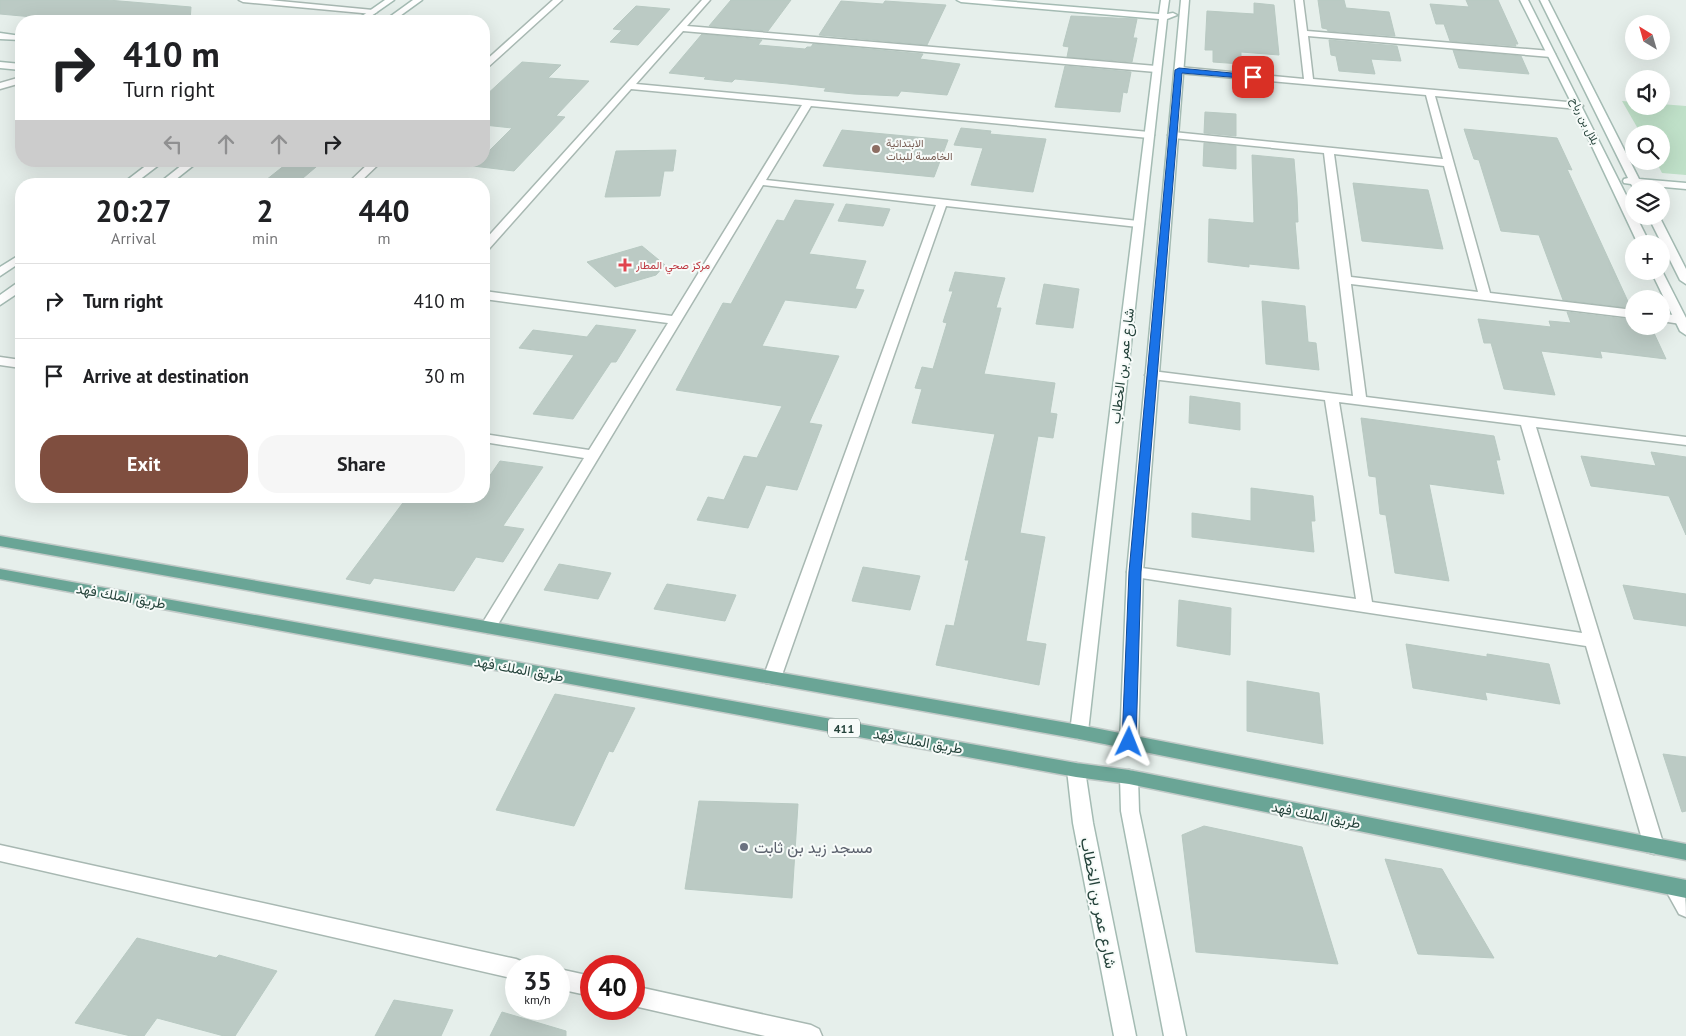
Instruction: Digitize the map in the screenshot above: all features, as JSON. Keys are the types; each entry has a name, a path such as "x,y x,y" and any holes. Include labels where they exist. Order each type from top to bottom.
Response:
{"main road":[{"path":"0,541 1078,732 1686,852"},
{"name":"طريق الملك فهد","path":"0,574 1076,770 1129,777 1680,888"}],"street":[{"path":"243,0 373,12"},
{"path":"368,15 390,0"},
{"path":"397,15 418,0"},
{"path":"490,61 558,0"},
{"path":"490,241 706,0"},
{"path":"961,0 1164,8"},
{"path":"1059,0 1164,8 1184,14"},
{"name":"شارع عمر بن الخطاب","path":"1129,742 1135,572 1186,0"},
{"path":"1299,0 1309,82"},
{"name":"بلال بن رباح","path":"1524,0 1578,106 1640,235"},
{"name":"بلال بن رباح","path":"1544,0 1633,180"},
{"name":"شارع عمر بن الخطاب","path":"1078,732 1164,8"},
{"path":"681,28 1156,69"},
{"path":"1303,33 1551,54"},
{"path":"0,36 15,37"},
{"path":"0,64 15,66"},
{"path":"1179,70 1578,106"},
{"path":"0,86 15,82"},
{"path":"629,86 1149,134"},
{"path":"1430,93 1485,297"},
{"path":"488,627 808,103"},
{"path":"1173,135 1449,163"},
{"path":"1329,151 1360,401"},
{"path":"135,178 150,167"},
{"path":"171,178 186,167"},
{"path":"359,178 370,167"},
{"path":"760,182 1138,224"},
{"path":"1614,183 1625,184"},
{"path":"1670,186 1686,186"},
{"path":"1670,193 1686,194"},
{"path":"772,678 942,202"},
{"path":"1658,225 1686,280"},
{"path":"0,272 15,261"},
{"path":"1345,280 1625,313"},
{"path":"1661,280 1683,325"},
{"path":"0,301 15,290"},
{"path":"490,296 676,320"},
{"path":"1670,321 1683,325"},
{"path":"0,361 15,363"},
{"path":"1152,375 1686,441"},
{"path":"1331,397 1365,607"},
{"path":"1527,421 1654,846"},
{"path":"490,439 593,455"},
{"path":"1135,572 1594,641"},
{"name":"شارع عمر بن الخطاب","path":"1076,770 1083,823 1125,1036"},
{"path":"1129,777 1130,811 1176,1036"},
{"path":"0,853 505,968"},
{"path":"1680,888 1686,908"},
{"path":"645,998 811,1036"}],"green space":[{"path":"1670,105 1686,106 1686,175 1662,173 1660,170 1670,170 1670,125 1636,125 1630,115 1670,115"}],"building":[{"path":"0,0 108,0 191,7 190,15 0,14"},
{"path":"731,0 791,0 768,31 709,26"},
{"path":"1318,0 1344,0 1346,8 1389,12 1395,36 1328,31 1322,28"},
{"path":"1466,0 1498,0 1518,44 1515,44 1516,46 1450,41 1444,24 1436,24 1430,4 1469,7"},
{"path":"841,1 883,4 885,1 946,5 927,45 819,35"},
{"path":"1254,3 1274,5 1279,55 1241,52 1241,64 1213,62 1213,50 1205,50 1207,11 1254,14"},
{"path":"636,6 670,9 638,45 610,42 622,30 613,29"},
{"path":"1071,16 1137,19 1133,38 1137,38 1132,62 1067,57 1069,47 1063,46"},
{"path":"702,34 762,40 758,45 805,49 813,44 923,54 920,59 960,64 947,95 901,91 898,96 854,94 824,91 826,88 735,79 732,82 669,73"},
{"path":"1329,40 1397,46 1401,61 1371,59 1375,74 1339,71 1336,56 1331,55"},
{"path":"1453,50 1521,56 1529,74 1459,68"},
{"path":"522,62 561,65 548,78 589,81 556,116 565,117 514,171 481,167 490,167 490,150 512,128 490,126 490,91"},
{"path":"1065,66 1131,72 1127,93 1123,92 1120,112 1055,107"},
{"path":"1205,112 1236,114 1236,136 1204,133"},
{"path":"961,128 991,131 990,134 1046,139 1033,192 971,185 983,148 954,145"},
{"path":"1464,129 1557,138 1572,170 1567,169 1625,295 1625,307 1563,300 1539,235 1501,231 1479,160 1474,159"},
{"path":"842,130 948,140 934,177 823,166"},
{"path":"1204,143 1236,146 1236,169 1203,166"},
{"path":"676,150 673,171 664,171 660,196 605,197 616,151"},
{"path":"1252,155 1294,159 1298,222 1295,222 1299,269 1249,264 1249,267 1208,262 1209,219 1254,222"},
{"path":"282,167 316,167 303,178 269,178"},
{"path":"1353,183 1428,190 1443,249 1362,241"},
{"path":"795,200 834,204 809,254 866,261 855,289 864,290 856,308 785,300 762,346 839,356 809,423 822,425 797,490 766,485 748,528 697,520 708,497 724,500 744,456 757,458 782,406 676,390 723,303 731,304 777,220 784,221"},
{"path":"846,204 890,209 883,226 838,221"},
{"path":"642,246 665,265 656,275 615,287 587,262"},
{"path":"955,272 1005,278 996,308 1001,308 984,374 1055,383 1050,413 1057,414 1053,438 1038,436 1020,533 1045,537 1026,641 1046,644 1039,685 936,665 946,625 954,626 969,560 965,560 995,434 912,423 922,389 915,388 922,367 933,369 947,323 943,322 953,291 949,291"},
{"path":"1044,284 1079,289 1073,328 1036,324"},
{"path":"1262,301 1305,306 1308,342 1316,343 1319,370 1266,364"},
{"path":"1567,312 1625,319 1625,335 1655,335 1666,359 1600,351 1602,358 1541,351 1555,395 1504,389 1491,343 1484,343 1478,319 1551,327 1549,321 1571,323"},
{"path":"596,325 636,330 616,362 611,362 573,419 533,414 574,355 519,348 533,330 587,337"},
{"path":"1190,396 1240,403 1240,430 1189,423"},
{"path":"1361,418 1494,436 1500,460 1496,460 1504,494 1429,484 1449,581 1395,573 1386,515 1380,514 1376,477 1369,476"},
{"path":"1651,452 1686,457 1686,535 1669,496 1591,486 1581,456 1656,466"},
{"path":"500,461 543,467 503,526 524,529 503,562 476,557 454,591 374,578 370,584 346,579 403,503 490,503 490,475"},
{"path":"1251,488 1313,496 1315,521 1311,521 1314,552 1192,537 1192,513 1251,521"},
{"path":"559,564 611,573 598,599 544,590"},
{"path":"863,567 920,576 910,610 852,601"},
{"path":"667,584 736,595 725,621 654,609"},
{"path":"1623,585 1686,594 1686,626 1634,619"},
{"path":"1179,600 1231,608 1230,655 1177,646"},
{"path":"1406,644 1487,657 1487,654 1549,664 1560,704 1485,692 1487,700 1413,688"},
{"path":"1247,681 1319,693 1323,744 1247,731"},
{"path":"555,694 635,708 613,752 609,751 574,826 496,810"},
{"path":"1663,754 1686,757 1686,811 1682,812"},
{"name":"مسجد زيد بن ثابت","path":"699,801 798,804 792,898 685,889"},
{"path":"1204,826 1302,847 1338,964 1196,952 1182,835"},
{"path":"1385,859 1442,869 1494,958 1418,954"},
{"path":"137,938 216,958 219,955 277,971 235,1036 224,1036 157,1018 144,1036 131,1036 75,1023"},
{"path":"394,1000 453,1010 441,1036 375,1036"},
{"path":"502,1012 505,1013 505,1020 529,1020 566,1031 566,1036 490,1036"}],"place":[{"name":"الابتدائية الخامسة للبنات","path":"876,149"},
{"name":"مركز صحي المطار","path":"625,265"},
{"name":"مسجد زيد بن ثابت","path":"744,847"}],"route":[{"path":"1129,742 1135,572 1179,70 1253,77"}]}
